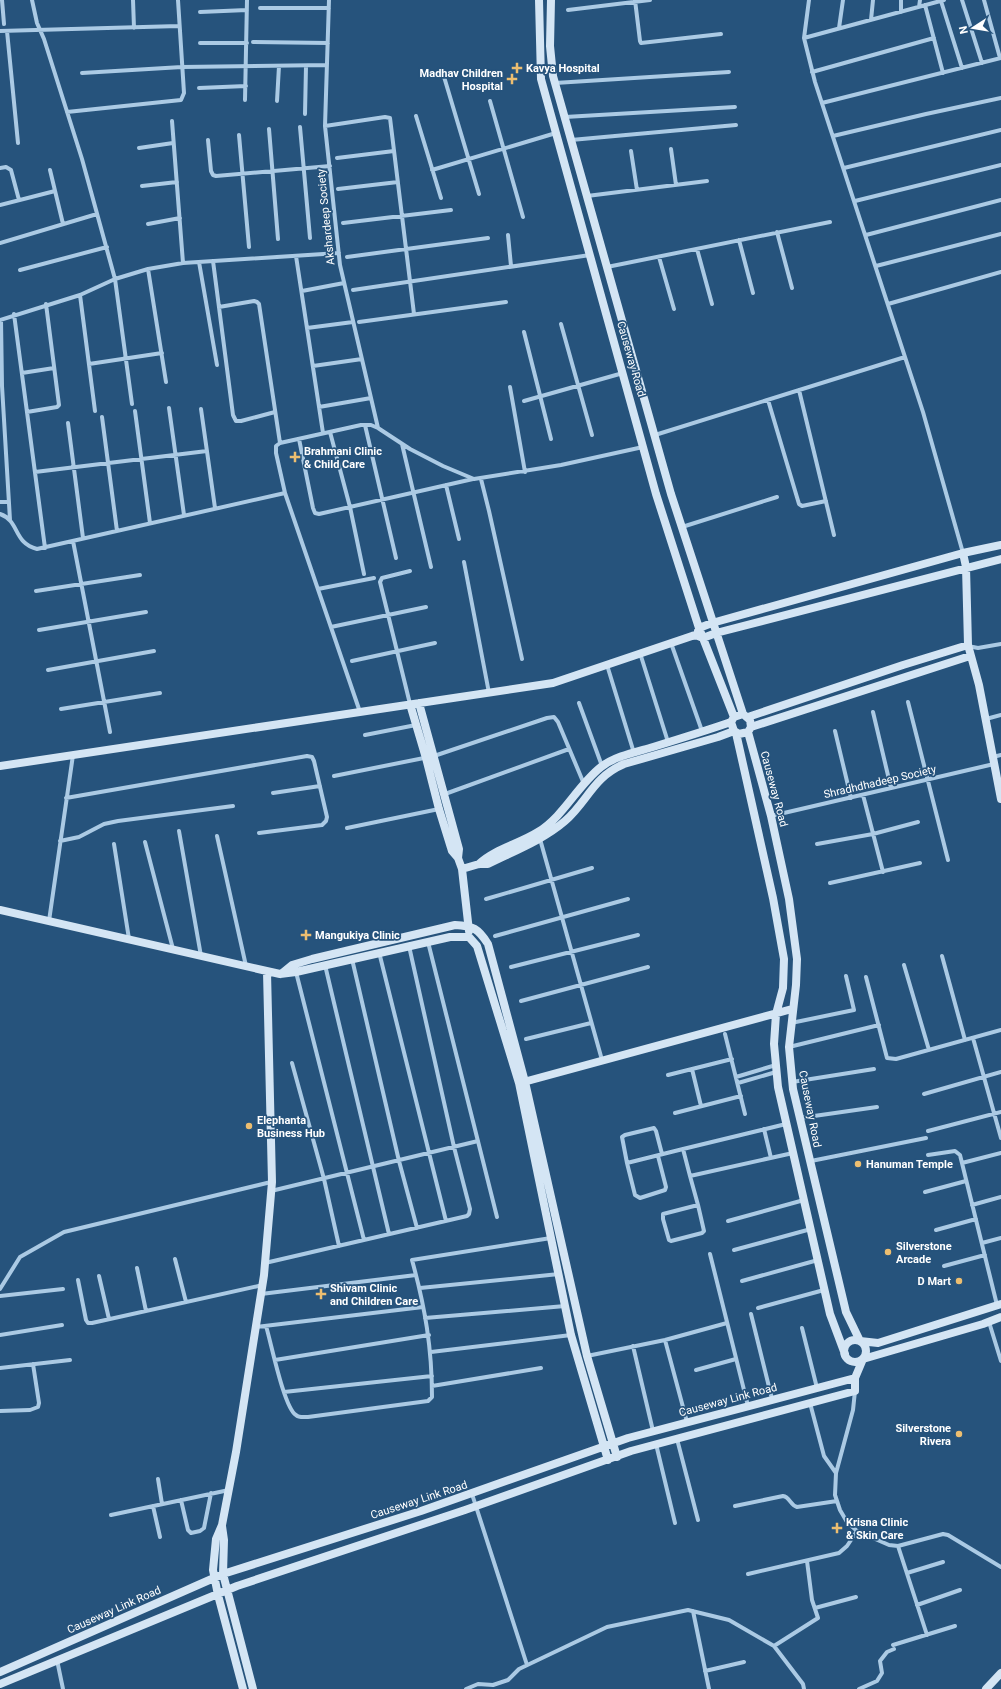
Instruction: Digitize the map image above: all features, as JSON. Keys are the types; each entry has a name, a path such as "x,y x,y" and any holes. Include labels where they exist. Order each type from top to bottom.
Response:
{"street":[{"path":"2,0 4,24"},
{"path":"32,0 33,11 44,39 67,112 115,279 132,404"},
{"path":"132,0 134,28"},
{"path":"67,112 181,100 184,93 178,0"},
{"path":"245,100 247,0"},
{"name":"Akshardeep Society","path":"329,0 325,126 338,253 378,428"},
{"name":"Causeway Road","path":"539,0 539,49 541,78 656,494 699,634 739,717 751,723 749,729 771,816 789,900 797,959 796,986 792,1009 789,1047 792,1082 846,1312 860,1341"},
{"name":"Causeway Road","path":"551,0 550,46 555,83 654,435 716,633 739,717 735,732 773,898 784,959 783,988 776,1014 774,1044 778,1087 830,1314 855,1378"},
{"path":"568,10 650,0"},
{"path":"809,0 804,38 812,72 923,412 963,553 966,567 968,645 996,759 1001,799"},
{"path":"839,28 843,0"},
{"path":"871,20 873,0"},
{"path":"901,0 901,12"},
{"path":"919,7 920,0"},
{"path":"962,0 982,63"},
{"path":"822,103 1000,58 984,0"},
{"path":"635,1 641,43 721,34"},
{"path":"804,38 940,1 962,68"},
{"path":"925,5 943,73"},
{"path":"260,8 329,8"},
{"path":"200,12 247,10"},
{"path":"0,31 179,26"},
{"path":"7,31 18,143"},
{"path":"812,72 934,38"},
{"path":"253,42 328,43"},
{"path":"200,43 247,44"},
{"path":"82,73 182,67 327,65"},
{"path":"276,101 279,66"},
{"path":"305,114 306,66"},
{"path":"442,70 480,194"},
{"path":"555,83 729,72"},
{"path":"200,88 246,86"},
{"path":"833,136 1001,98"},
{"path":"490,101 523,217"},
{"path":"565,116 735,107"},
{"path":"416,116 441,198"},
{"path":"325,126 388,117 391,120 414,314"},
{"path":"172,122 183,263"},
{"path":"571,140 736,124"},
{"path":"300,127 310,238"},
{"path":"269,129 278,239"},
{"path":"844,168 1001,130"},
{"path":"432,170 556,133"},
{"path":"239,135 249,247"},
{"path":"208,140 211,171 213,175 216,176 330,166"},
{"path":"138,148 174,143"},
{"path":"671,149 676,185"},
{"path":"337,158 394,151"},
{"path":"631,151 637,190"},
{"path":"855,201 1001,165"},
{"path":"0,168 6,167 11,170 19,200"},
{"path":"50,170 63,224"},
{"path":"587,196 707,181"},
{"path":"142,186 177,182"},
{"path":"338,190 398,182"},
{"path":"0,205 55,191"},
{"path":"866,235 1001,200"},
{"path":"343,223 451,210"},
{"path":"0,243 97,214"},
{"path":"148,224 180,218"},
{"path":"607,267 830,222"},
{"path":"777,232 792,288"},
{"path":"876,266 1001,234"},
{"path":"508,236 511,266"},
{"path":"347,257 488,238"},
{"path":"739,240 753,293"},
{"path":"20,270 107,247"},
{"path":"697,249 712,304"},
{"path":"285,493 83,538 45,548 37,549 28,547 22,541 10,520 1,386 1,320 14,314 80,295 115,279 148,269 183,263 338,253"},
{"path":"353,290 590,255"},
{"path":"296,256 323,434"},
{"path":"659,257 674,308"},
{"path":"213,261 233,415 236,421 275,412"},
{"path":"199,262 217,365"},
{"path":"148,269 166,382"},
{"path":"888,304 1001,272"},
{"path":"302,291 344,283"},
{"path":"80,295 95,410"},
{"path":"219,307 254,301 259,304 280,443"},
{"path":"359,322 506,302"},
{"path":"27,412 57,407 58,405 46,304"},
{"path":"14,314 45,548"},
{"path":"307,328 353,322"},
{"path":"561,324 592,435"},
{"path":"524,332 551,439"},
{"path":"89,364 162,353"},
{"path":"654,435 905,357"},
{"path":"313,366 362,359"},
{"path":"22,373 54,368"},
{"path":"524,401 623,373"},
{"path":"510,387 525,472"},
{"path":"799,390 834,535"},
{"path":"319,407 371,398"},
{"path":"768,400 799,504 802,506 826,501"},
{"path":"169,408 184,516"},
{"path":"201,409 215,508"},
{"path":"135,412 150,523"},
{"path":"102,417 117,531"},
{"path":"68,423 83,538"},
{"path":"365,425 396,558"},
{"path":"360,712 285,493 276,453 276,446 280,443 365,425 378,428 402,444 443,466 474,479"},
{"path":"638,428 652,425"},
{"path":"330,432 350,507 364,574"},
{"path":"299,439 315,513 319,514 474,479 659,450"},
{"path":"402,444 431,567"},
{"path":"35,472 207,451"},
{"path":"0,456 6,456"},
{"path":"481,479 522,658"},
{"path":"446,485 459,539"},
{"path":"682,527 777,497"},
{"path":"0,502 9,502"},
{"path":"0,514 10,520"},
{"path":"74,541 110,732"},
{"path":"699,634 712,623 963,553 1001,545"},
{"path":"0,766 553,683 699,634 716,633 1001,558"},
{"path":"464,562 489,692"},
{"path":"410,571 380,579 410,704 416,725 445,794 459,849 458,858"},
{"path":"36,591 140,575"},
{"path":"318,589 374,578"},
{"path":"331,627 426,607"},
{"path":"39,630 146,612"},
{"path":"352,661 435,643"},
{"path":"671,643 703,732"},
{"path":"479,864 486,857 538,832 545,827 559,815 584,784 602,766 634,753 703,732 739,717 968,645 978,648 1001,644"},
{"path":"462,869 479,864 488,864 540,839 571,816 603,775 612,769 624,764 735,732 742,734 749,729 970,656 978,648"},
{"path":"48,670 154,651"},
{"path":"640,653 668,742"},
{"path":"607,665 634,753"},
{"path":"61,709 160,693"},
{"path":"908,702 948,860"},
{"path":"418,703 430,757 439,809 452,851 458,858 462,869 469,926 469,938"},
{"path":"579,703 602,766"},
{"path":"873,712 891,788"},
{"path":"985,719 1001,715"},
{"path":"334,776 430,757 554,717 584,784"},
{"path":"365,734 416,725"},
{"path":"835,731 851,798"},
{"path":"445,794 569,749"},
{"path":"49,921 73,755"},
{"path":"66,798 306,756 312,757 327,817 326,821 322,825 259,833"},
{"name":"Shradhdhadeep Society","path":"771,816 928,780 996,759"},
{"path":"273,793 320,786"},
{"path":"863,795 883,872"},
{"path":"60,841 79,837 104,824 118,821 233,806"},
{"path":"347,828 439,809"},
{"path":"817,844 873,834 918,822"},
{"path":"179,831 201,956"},
{"path":"217,836 246,967"},
{"path":"540,839 602,1060"},
{"path":"145,842 173,950"},
{"path":"114,844 129,940"},
{"path":"830,883 920,863"},
{"path":"486,899 592,868"},
{"path":"495,936 628,899"},
{"path":"0,910 280,974 296,972 408,945 450,937 469,938 477,946 522,1082 565,1306 608,1460"},
{"path":"280,974 292,964 455,925 469,926 480,932 488,944 587,1356 617,1457"},
{"path":"511,967 638,935"},
{"path":"428,942 497,1216"},
{"path":"265,1263 467,1216 469,1214 470,1209 454,1147 408,945"},
{"path":"379,952 428,1154 446,1221"},
{"path":"942,956 965,1040"},
{"path":"352,959 399,1160 417,1228"},
{"path":"325,965 389,1234"},
{"path":"904,965 929,1050"},
{"path":"521,1001 648,967"},
{"path":"243,1689 214,1578 213,1561 216,1539 222,1525 236,1452 263,1285 272,1182 267,972"},
{"path":"296,972 364,1240"},
{"path":"791,1023 854,1010 846,976"},
{"path":"866,976 887,1058 896,1059 1001,1030"},
{"path":"522,1082 792,1009"},
{"path":"526,1039 591,1023"},
{"path":"789,1047 879,1025"},
{"path":"725,1034 745,1114"},
{"path":"972,1038 1001,1138"},
{"path":"668,1075 732,1059"},
{"path":"292,1063 324,1179 338,1246"},
{"path":"692,1069 701,1106"},
{"path":"736,1077 776,1069"},
{"path":"738,1083 776,1069"},
{"path":"792,1082 874,1069"},
{"path":"924,1094 1001,1072"},
{"path":"675,1113 741,1096"},
{"path":"800,1118 877,1107"},
{"path":"928,1131 1001,1112"},
{"path":"627,1163 787,1124"},
{"path":"654,1128 656,1131 666,1187 665,1190 640,1198 635,1195 627,1163 622,1137 654,1128"},
{"path":"764,1129 771,1158"},
{"path":"810,1162 926,1138"},
{"path":"271,1191 478,1141"},
{"path":"683,1149 704,1226 702,1233 671,1241 668,1240 663,1219 664,1214 698,1205"},
{"path":"928,1155 955,1151 960,1155 999,1305 878,1343 853,1340 847,1344 846,1356 852,1362 860,1361 1001,1317"},
{"path":"690,1176 793,1153"},
{"path":"962,1163 1001,1153"},
{"path":"925,1192 966,1181"},
{"path":"0,1289 1,1284 20,1257 64,1232 272,1182"},
{"path":"972,1204 1001,1197"},
{"path":"728,1221 804,1200"},
{"path":"936,1230 976,1219"},
{"path":"734,1250 811,1229"},
{"path":"266,1326 284,1392 291,1410 296,1415 308,1417 428,1401 432,1397 431,1352 420,1288 412,1260 551,1238"},
{"path":"982,1243 1001,1238"},
{"path":"710,1254 748,1406"},
{"path":"944,1266 985,1255"},
{"path":"175,1259 186,1302"},
{"path":"742,1281 818,1260"},
{"path":"137,1268 146,1310"},
{"path":"420,1288 559,1274"},
{"path":"261,1294 416,1275"},
{"path":"99,1276 109,1319"},
{"path":"78,1280 86,1320 88,1323 263,1285"},
{"path":"0,1296 63,1289"},
{"path":"758,1308 825,1290"},
{"path":"425,1318 565,1306"},
{"path":"256,1327 423,1307"},
{"path":"750,1314 772,1400"},
{"path":"989,1321 1001,1361"},
{"path":"587,1356 666,1340 727,1323"},
{"path":"0,1335 62,1325"},
{"path":"802,1328 817,1388"},
{"path":"275,1360 429,1335"},
{"path":"431,1352 572,1335"},
{"path":"666,1340 687,1423"},
{"path":"860,1341 866,1349 865,1356 855,1378 853,1410 836,1473 835,1495 847,1522 857,1532 873,1540 889,1545 898,1546 943,1534 948,1535 1001,1568"},
{"path":"633,1346 653,1432"},
{"path":"696,1370 736,1359"},
{"path":"0,1368 70,1360"},
{"path":"0,1411 30,1410 38,1407 39,1403 33,1364"},
{"path":"432,1386 541,1368"},
{"path":"284,1392 432,1376"},
{"name":"Causeway Link Road","path":"0,1672 223,1574 472,1494 613,1444 855,1378"},
{"name":"Causeway Link Road","path":"0,1684 57,1659 227,1591 427,1522 656,1444 855,1391"},
{"path":"810,1403 824,1456 836,1473"},
{"path":"678,1439 698,1520"},
{"path":"656,1444 675,1523"},
{"path":"158,1479 162,1504"},
{"path":"111,1514 229,1490"},
{"path":"182,1500 188,1530 191,1533 200,1531 204,1528 211,1493"},
{"path":"472,1494 528,1665"},
{"path":"735,1506 783,1496 788,1497 793,1505 797,1507 837,1501"},
{"path":"153,1506 160,1537"},
{"path":"222,1525 224,1540 223,1574 252,1689"},
{"path":"748,1574 839,1553 847,1546 857,1532"},
{"path":"898,1546 927,1635"},
{"path":"774,1646 818,1618 812,1600 807,1561"},
{"path":"907,1573 943,1562"},
{"path":"917,1605 960,1590"},
{"path":"815,1608 856,1597"},
{"path":"466,1689 493,1685 508,1680 519,1669 607,1627 688,1610 729,1620 774,1646 803,1684 804,1689"},
{"path":"693,1611 709,1689"},
{"path":"859,1689 877,1681 882,1673 880,1661 887,1652 894,1647 955,1626"},
{"path":"57,1659 63,1689"},
{"path":"705,1671 744,1662"},
{"path":"986,1689 1001,1673"}],"place":[{"name":"Kavya Hospital","path":"517,68"},
{"name":"Madhav Children Hospital","path":"512,79"},
{"name":"Brahmani Clinic & Child Care","path":"295,457"},
{"name":"Mangukiya Clinic","path":"306,935"},
{"name":"Elephanta Business Hub","path":"249,1126"},
{"name":"Hanuman Temple","path":"858,1164"},
{"name":"Silverstone Arcade","path":"888,1252"},
{"name":"D Mart","path":"959,1281"},
{"name":"Shivam Clinic and Children Care","path":"321,1294"},
{"name":"Silverstone Rivera","path":"959,1434"},
{"name":"Krisna Clinic & Skin Care","path":"837,1528"}]}
